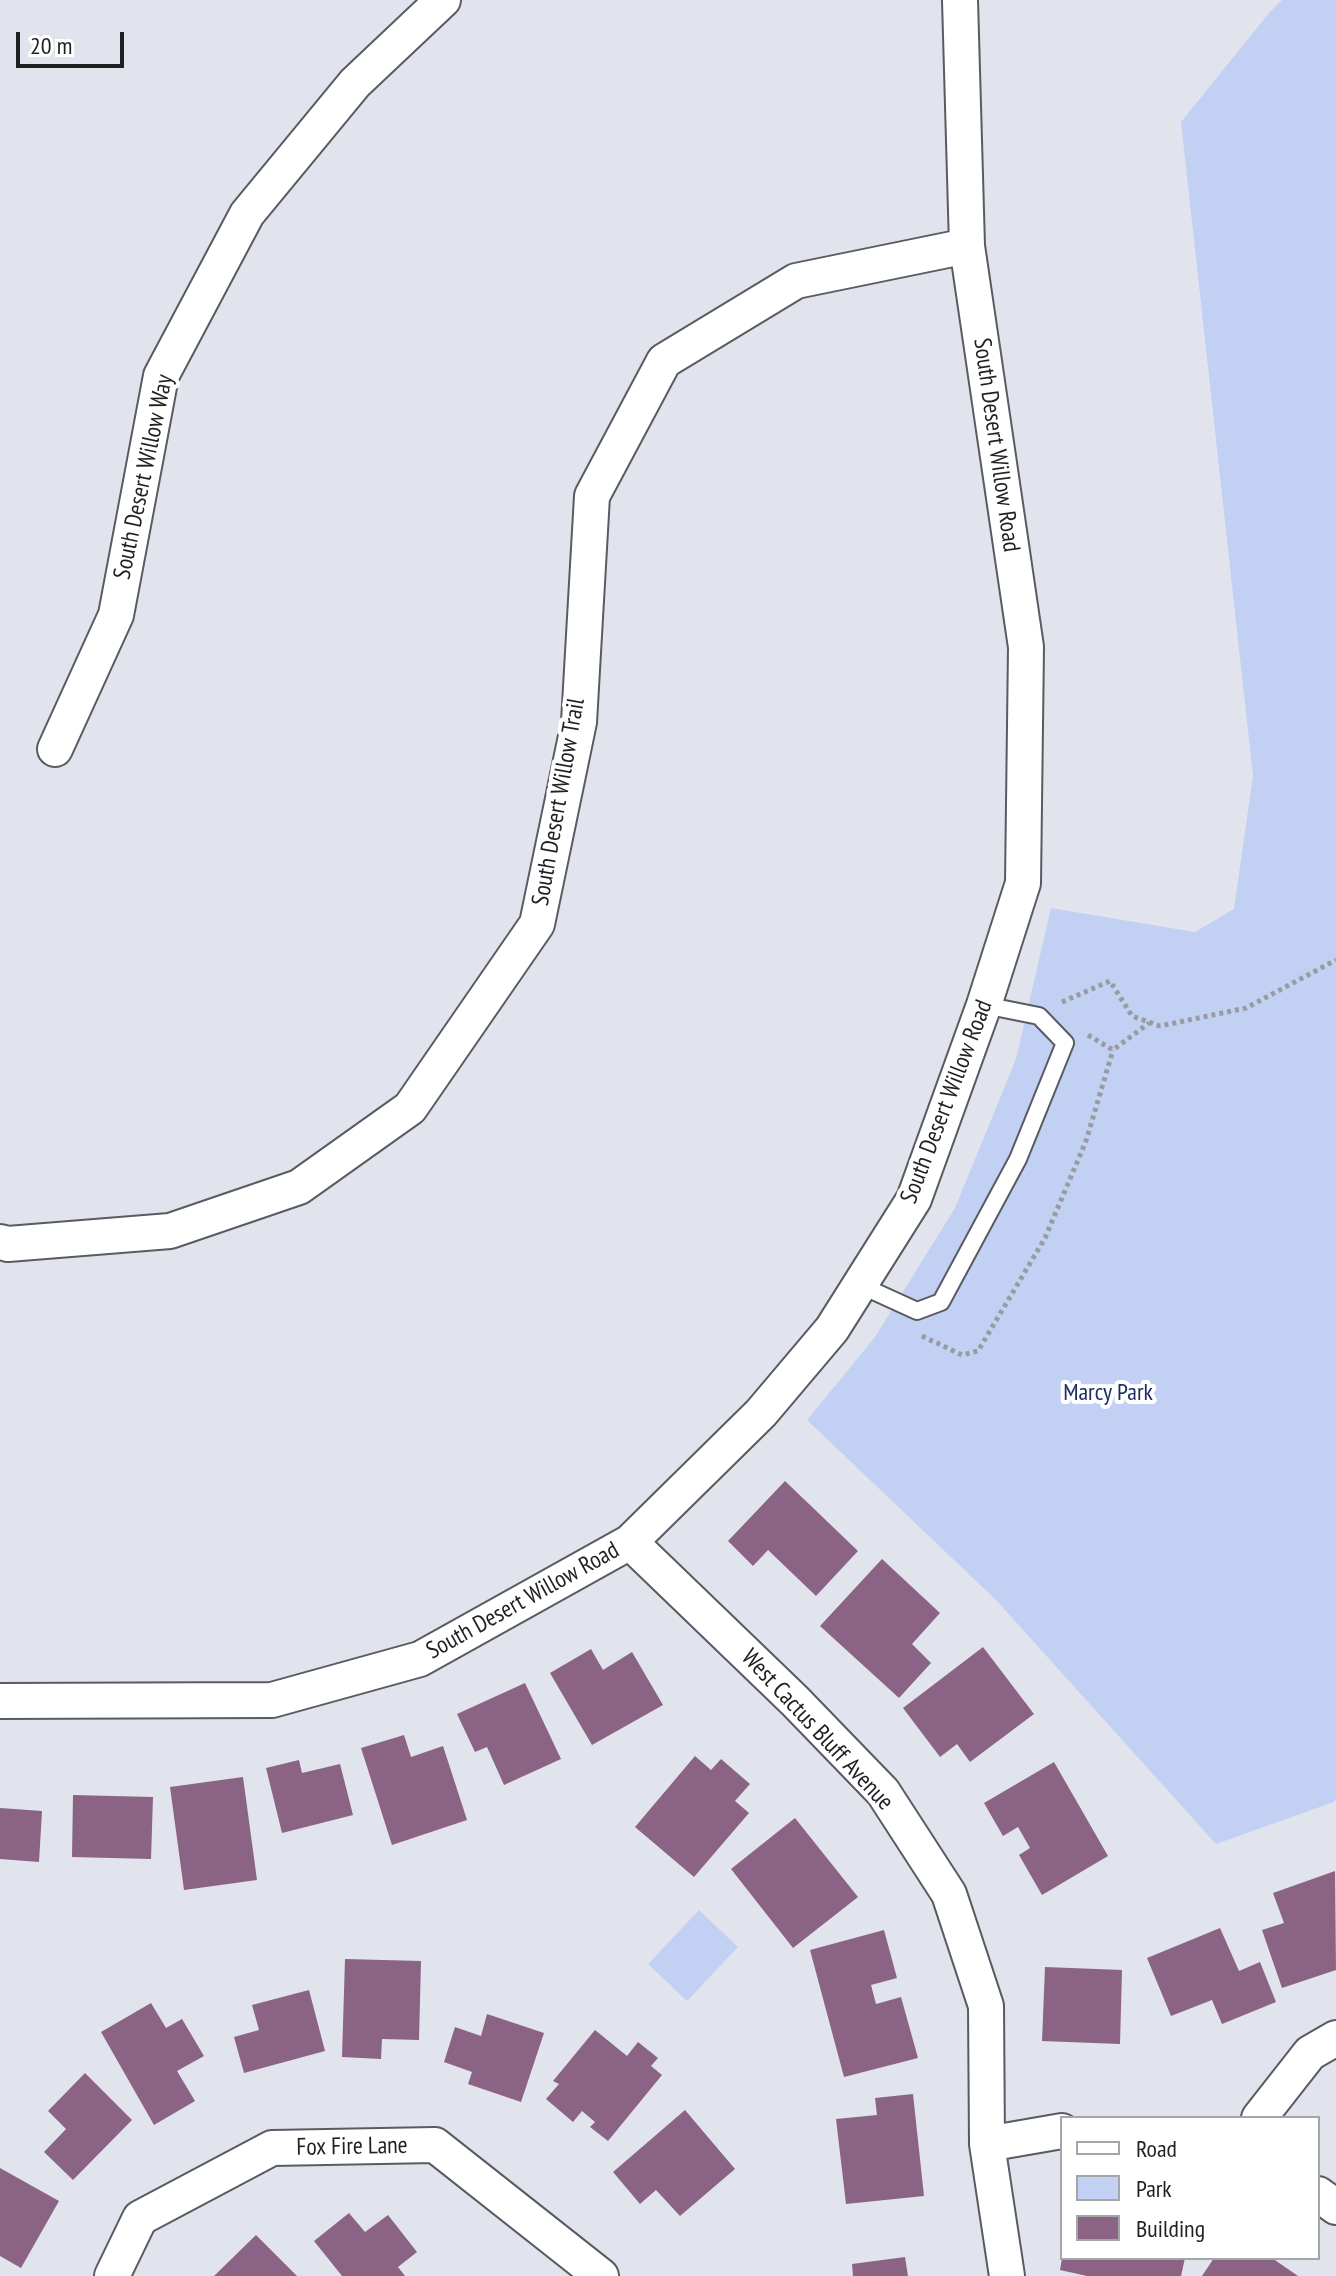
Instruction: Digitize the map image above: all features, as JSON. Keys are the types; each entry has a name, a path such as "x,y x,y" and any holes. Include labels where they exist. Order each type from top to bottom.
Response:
{"street":[{"name":"South Desert Willow Way","path":"55,749 116,615 161,376 247,214 355,83 443,0"},
{"name":"South Desert Willow Road","path":"0,1701 272,1700 420,1659 630,1542 761,1413 832,1329 914,1199 984,1005 1023,883 1026,647 967,246 960,0"},
{"name":"South Desert Willow Trail","path":"0,1242 8,1244 170,1231 299,1187 410,1108 537,924 579,722 592,496 664,361 796,281 967,246"},
{"name":"West Cactus Bluff Avenue","path":"630,1542 795,1701 883,1792 949,1894 986,2006 987,2144 1007,2276"},
{"path":"1261,2116 1310,2053 1336,2038"},
{"path":"987,2144 1060,2131"},
{"name":"Fox Fire Lane","path":"112,2276 140,2218 272,2148 435,2145 601,2276"}],"lane":[{"path":"860,1285 917,1311 941,1302 1018,1159 1065,1043 1039,1016 984,1005"}],"path":[{"path":"1064,1003 1110,981 1132,1016 1160,1026 1246,1008 1336,960"},
{"path":"1049,999 1064,1003 1071,1013"},
{"path":"895,1301 883,1318 962,1355 978,1351 1045,1238 1086,1141 1113,1050 1150,1022"},
{"path":"1085,1034 1113,1050"}],"green space":[{"name":"Marcy Park","path":"1282,0 1336,0 1336,1799 1216,1844 996,1600 807,1420 875,1337 955,1208 1016,1059 1051,908 1195,932 1234,909 1253,776 1181,122"},
{"path":"699,1910 738,1947 687,2001 648,1964"}],"building":[{"path":"785,1481 858,1551 816,1596 768,1550 753,1566 728,1541"},
{"path":"882,1559 940,1613 912,1644 931,1663 899,1698 820,1626"},
{"path":"983,1647 1034,1714 970,1762 957,1744 940,1757 903,1708"},
{"path":"591,1649 603,1670 632,1652 663,1705 592,1745 550,1673"},
{"path":"525,1683 561,1759 504,1785 487,1747 475,1752 457,1714"},
{"path":"404,1735 411,1757 443,1746 467,1820 392,1845 361,1748"},
{"path":"695,1756 711,1770 721,1759 750,1784 735,1801 749,1813 694,1877 635,1827"},
{"path":"299,1760 302,1773 340,1764 353,1815 282,1833 266,1768"},
{"path":"1054,1762 1108,1856 1042,1895 1019,1855 1030,1848 1018,1827 1003,1836 984,1803"},
{"path":"243,1777 257,1880 184,1890 170,1787"},
{"path":"73,1795 153,1797 151,1859 72,1857"},
{"path":"0,1808 42,1811 39,1862 0,1859"},
{"path":"795,1818 858,1897 793,1948 731,1869"},
{"path":"1335,1871 1336,1970 1282,1988 1262,1930 1284,1923 1273,1893"},
{"path":"1220,1928 1239,1971 1260,1962 1276,2002 1222,2024 1212,2000 1171,2016 1147,1958"},
{"path":"884,1930 897,1978 871,1985 876,2004 901,1997 918,2058 844,2077 810,1950"},
{"path":"345,1959 421,1961 419,2040 382,2039 381,2059 342,2057"},
{"path":"1045,1967 1122,1970 1120,2044 1042,2041"},
{"path":"309,1990 325,2051 244,2073 234,2037 259,2030 252,2005"},
{"path":"151,2003 166,2028 182,2019 204,2056 177,2071 195,2101 154,2125 101,2032"},
{"path":"487,2014 544,2033 521,2102 468,2084 472,2072 444,2062 455,2027 481,2036"},
{"path":"595,2030 627,2056 638,2042 658,2058 651,2066 662,2075 608,2141 590,2127 595,2122 582,2111 573,2122 546,2099 559,2084 553,2081"},
{"path":"85,2073 132,2120 73,2180 44,2152 66,2129 48,2111"},
{"path":"913,2094 924,2196 846,2204 836,2119 877,2115 875,2098"},
{"path":"685,2110 735,2169 680,2216 656,2190 640,2204 613,2172"},
{"path":"0,2168 59,2201 21,2268 0,2256"},
{"path":"349,2213 365,2232 388,2215 417,2252 398,2267 405,2276 342,2276 314,2241"},
{"path":"256,2235 297,2276 214,2276"},
{"path":"905,2257 908,2276 853,2276 852,2264"},
{"path":"1062,2260 1185,2260 1181,2276 1087,2276 1060,2270"},
{"path":"1213,2260 1275,2260 1298,2276 1202,2276"}]}
